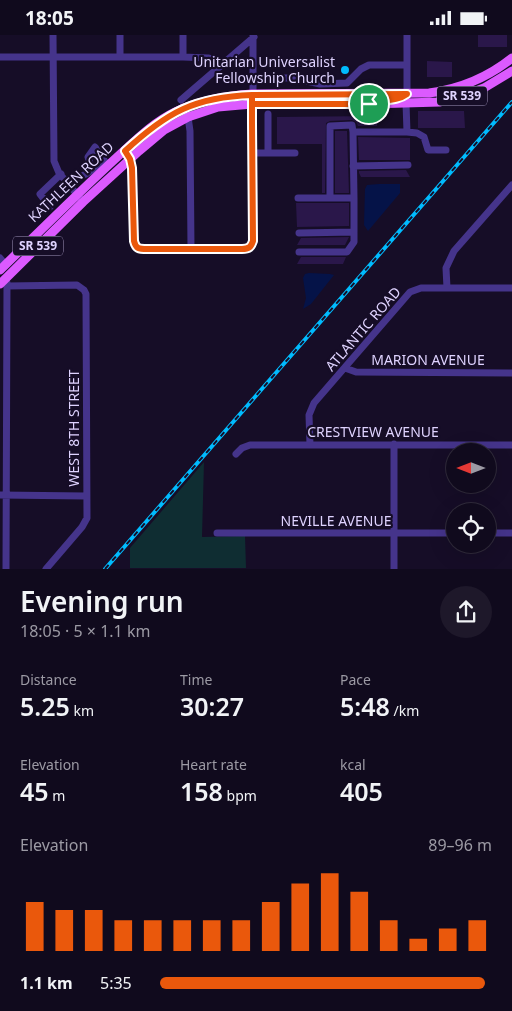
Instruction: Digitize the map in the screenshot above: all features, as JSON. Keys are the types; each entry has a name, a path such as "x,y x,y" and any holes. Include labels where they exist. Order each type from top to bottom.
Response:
{"main road":[{"name":"KATHLEEN ROAD","path":"5,282 80,198 91,175 125,151 156,124 184,107 223,97 369,104 380,100 407,99 451,90 465,85 496,70 512,58"},
{"name":"KATHLEEN ROAD","path":"2,265 80,198 164,130 188,117 218,107 252,99 407,99 440,101 484,88 512,71"},
{"path":"5,282 9,267 35,241 37,234"}],"street":[{"path":"53,35 54,161 63,177 80,198"},
{"path":"120,35 120,57"},
{"path":"183,35 183,57"},
{"path":"407,35 407,132"},
{"path":"181,100 254,36"},
{"path":"125,151 130,159 132,168 135,246 139,249 248,249 253,241 252,99 254,36"},
{"path":"0,57 183,57 208,58 225,62"},
{"path":"279,78 320,84 347,83 361,69 369,65 407,65"},
{"path":"268,114 268,153"},
{"path":"188,117 190,131 190,249"},
{"path":"299,252 347,252 354,242 352,125 330,126 330,198"},
{"path":"353,132 417,133 424,137 428,150 446,150"},
{"path":"50,207 40,194 63,177 79,178 91,175 88,157 95,147 106,163"},
{"path":"252,153 295,153"},
{"path":"353,165 408,165"},
{"path":"447,288 446,268 454,251 512,185"},
{"path":"298,198 354,198"},
{"path":"299,233 354,232"},
{"path":"5,282 3,495 6,569"},
{"name":"WEST 8TH STREET","path":"5,282 77,285 84,290 86,303 86,523 46,569"},
{"name":"ATLANTIC ROAD","path":"310,445 310,409 410,293 421,288 512,288"},
{"name":"MARION AVENUE","path":"345,368 356,372 512,373"},
{"path":"394,444 394,569"},
{"name":"CRESTVIEW AVENUE","path":"236,454 242,448 250,445 512,445"},
{"path":"3,495 86,495"},
{"name":"NEVILLE AVENUE","path":"218,533 446,533"},
{"path":"496,533 512,533"}],"green space":[{"path":"204,462 202,537 245,536 246,568 130,568 130,548"}],"shaded area":[{"path":"400,184 400,193 368,231 364,225 365,189 367,185"},
{"path":"305,274 334,275 311,304 303,309 306,298 303,278"}],"building":[{"path":"478,35 507,35 507,47 478,47"},
{"path":"427,61 452,62 452,77 427,77"},
{"path":"418,111 464,111 465,128 418,128"},
{"path":"377,116 377,126 358,126 352,120 330,121 326,123 325,193 322,193 322,144 277,144 277,117"},
{"path":"335,131 347,131 349,193 335,193"},
{"path":"358,137 410,138 410,160 359,160"},
{"path":"406,170 410,177 361,177 359,173 359,171"},
{"path":"296,203 349,203 349,226 297,227"},
{"path":"349,237 345,245 297,245 301,238"},
{"path":"301,257 346,257 343,264 297,264"}],"railway":[{"path":"105,569 512,102"}],"place":[{"name":"Unitarian Universalist Fellowship Church","path":"345,70"}],"route":[{"path":"369,104 252,104 252,95 238,95 195,103 173,113 146,131 125,151 130,159 132,168 135,246 139,249 248,249 251,246 253,241 252,123 252,104 252,95 407,94 397,100 380,100 369,104"}]}
